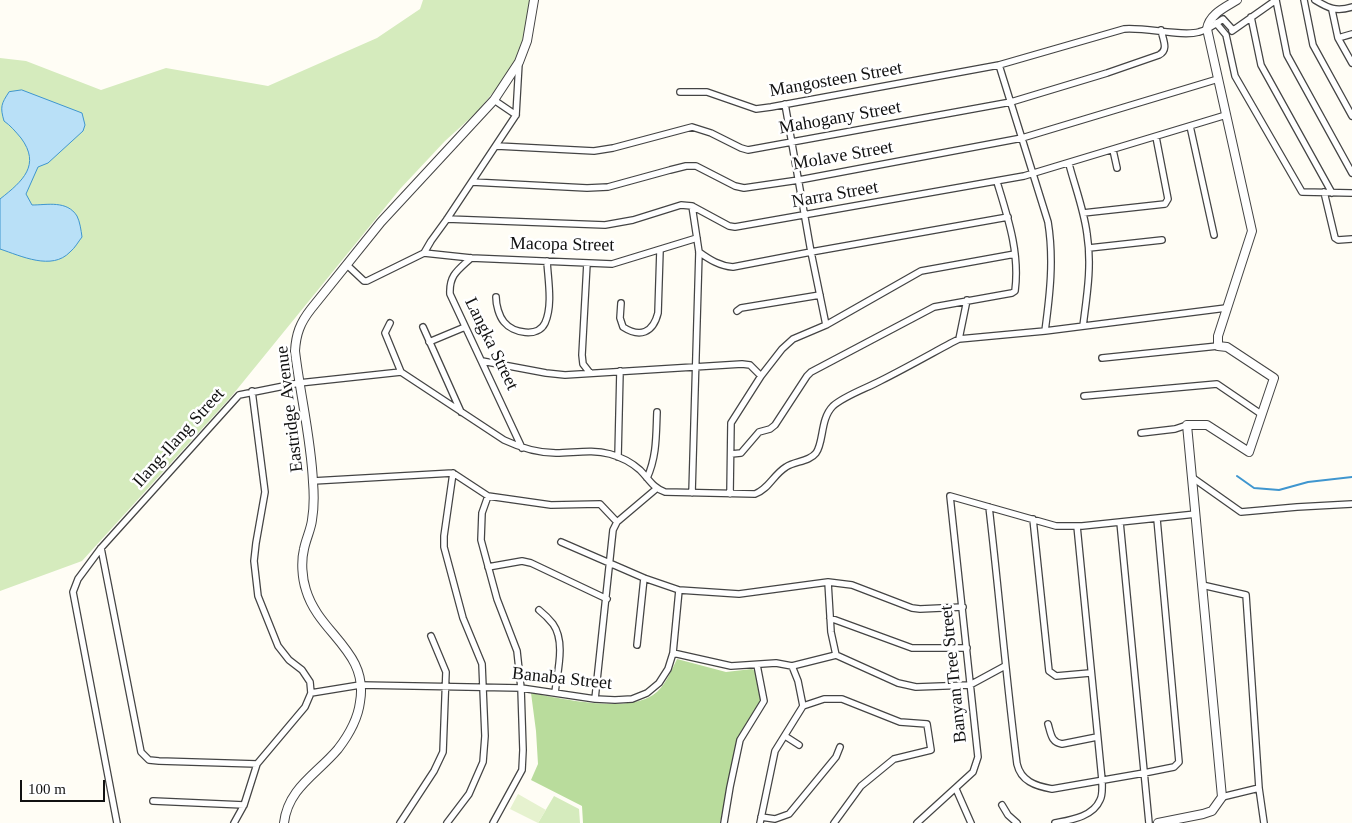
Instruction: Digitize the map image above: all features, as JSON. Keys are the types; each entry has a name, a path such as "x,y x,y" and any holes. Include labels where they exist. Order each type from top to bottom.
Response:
{"street":[{"name":"Eastridge Avenue","path":"284,823 285,810 292,796 338,748 353,724 361,700 359,669 348,651 323,623 306,590 303,552 312,520 313,481 295,351 296,335 302,321 407,192 494,100 519,62 526,42 534,0"},
{"path":"1218,346 1218,336 1226,308 1252,231 1207,29 1212,17 1237,0"},
{"path":"1226,35 1276,0 1287,55 1352,174"},
{"path":"1304,0 1313,46 1352,116"},
{"path":"1314,0 1332,10 1352,7"},
{"path":"1332,10 1338,38 1352,63"},
{"path":"1251,17 1261,65 1332,193"},
{"path":"1207,29 1224,19 1233,30"},
{"path":"1216,24 1226,35 1235,76 1302,192 1351,192 1352,200"},
{"name":"Mangosteen Street","path":"680,92 707,92 756,109 999,65 1116,30 1136,28 1193,33 1207,29"},
{"name":"Mahogany Street","path":"497,146 594,151 613,148 692,127 711,133 748,150 1011,102 1107,73 1158,55 1164,52 1165,49 1161,30"},
{"path":"1338,38 1352,34"},
{"path":"347,265 364,281 367,281 424,254 516,115 519,62"},
{"path":"999,65 1048,222 1051,243 1051,286 1045,331"},
{"name":"Molave Street","path":"472,182 587,188 608,187 686,166 696,166 735,186 744,188 799,180 1022,138 1218,79"},
{"path":"494,100 516,115"},
{"path":"785,104 826,325"},
{"name":"Narra Street","path":"692,206 729,226 735,227 806,216 1034,174 1226,115"},
{"path":"1190,126 1214,235"},
{"path":"1083,213 1165,204 1168,199 1156,137"},
{"path":"1113,150 1117,168"},
{"path":"1069,164 1083,213 1089,248 1089,282 1083,326"},
{"path":"731,454 741,453 760,432 770,429 775,425 811,372 934,307 1015,291 1014,239 997,182"},
{"path":"1324,192 1336,238 1338,240 1352,239"},
{"path":"448,219 605,225 633,220 681,205 692,206 699,252 692,493"},
{"path":"699,252 724,267 733,267 1008,217"},
{"name":"Macopa Street","path":"424,254 471,258 620,263 696,238"},
{"path":"1089,248 1162,240"},
{"path":"621,303 620,318 623,327 632,332 651,329 656,322 658,313 660,250"},
{"path":"730,494 731,423 761,376 782,349 793,339 826,325 921,271 1015,254"},
{"name":"Langka Street","path":"471,258 452,276 450,285 454,303 522,448"},
{"path":"496,297 496,305 503,322 513,329 525,332 536,331 544,325 549,310 547,261"},
{"path":"587,263 582,355 583,364 590,373"},
{"path":"737,311 741,308 820,295"},
{"path":"959,340 967,300"},
{"path":"390,323 385,333 401,372 504,440 522,448 555,453 595,452 618,457 625,460 647,478 656,489 665,492 755,494 763,491 779,472 787,466 810,458 816,453 820,447 823,427 832,407 842,400 959,340 1226,308"},
{"path":"423,327 461,412"},
{"path":"430,342 466,327"},
{"path":"1102,358 1218,346 1227,347 1274,378 1249,452 1207,425 1141,433"},
{"path":"482,361 546,374 565,375 750,365 761,376"},
{"path":"618,457 620,371"},
{"name":"Ilang-Ilang Street","path":"117,823 73,592 78,579 101,548 238,395 299,383 401,372"},
{"path":"1084,396 1217,384 1261,414"},
{"path":"234,823 244,805 257,764 305,707 311,693 310,682 302,670 289,660 278,646 258,596 254,561 265,492 252,391"},
{"path":"647,478 654,461 656,449 656,412"},
{"path":"1187,426 1222,797"},
{"path":"447,823 469,794 483,762 485,736 482,664 463,618 444,547 453,473"},
{"path":"313,481 453,473 488,496 551,505 600,504 618,522"},
{"path":"1193,478 1242,512 1352,504"},
{"path":"595,699 613,530 618,522 656,489"},
{"path":"488,496 482,512 482,540 497,599 517,651 521,688 523,750 522,770 493,823"},
{"name":"Banyan Tree Street","path":"917,823 925,820 973,772 978,756 950,496 989,507"},
{"path":"1157,519 1180,762 1174,767 1052,789 1038,786 1025,780 1016,764 989,507 1056,526 1077,526 1196,514"},
{"path":"1033,519 1049,671 1056,676 1090,673"},
{"path":"1120,522 1149,823"},
{"path":"1054,823 1080,817 1094,809 1101,799 1102,780 1077,526"},
{"path":"561,542 644,578 679,590 739,594 828,582 852,584 912,608 963,607"},
{"path":"101,548 141,752 149,760 257,764"},
{"path":"488,567 522,561 607,599"},
{"path":"637,645 644,578"},
{"path":"828,582 831,632 836,655"},
{"path":"1202,585 1246,595 1259,788 1264,823"},
{"name":"Banaba Street","path":"311,693 360,684 521,688 595,699 632,699 647,693 659,683 668,669 673,653 679,590"},
{"path":"539,610 553,624 558,635 560,647 555,694"},
{"path":"830,618 912,648 967,648"},
{"path":"400,823 434,771 443,752 446,672 431,636"},
{"path":"673,653 731,666 776,662 792,666 836,655 898,683 916,687 970,685 1005,666"},
{"path":"724,823 740,740 764,701 757,665"},
{"path":"792,666 798,681 803,706"},
{"path":"834,823 861,786 894,760 930,750 927,724 900,722 842,699 824,699 803,706 775,751 760,820 775,819 789,814 836,757 840,747"},
{"path":"1048,724 1052,738 1057,743 1062,744 1097,738"},
{"path":"785,736 799,745"},
{"path":"1158,823 1185,821 1212,811 1222,797 1259,788"},
{"path":"956,789 971,823"},
{"path":"153,801 244,805"},
{"path":"1002,805 1008,815 1017,823"}],"green space":[{"path":"423,0 530,0 522,43 514,62 500,84 477,112 445,141 400,189 230,398 82,561 0,591 0,58 26,61 101,90 166,68 268,86 377,38 420,9"},
{"path":"677,659 726,672 752,669 755,671 762,701 739,735 720,823 583,823 582,806 531,780 538,764 531,693 594,703 627,703 641,700 653,695 661,688"},
{"path":"518,794 546,810 538,823 510,809"},
{"path":"554,796 579,809 580,823 538,823"}],"water":[{"path":"22,90 82,113 85,125 83,131 48,163 38,167 26,194 32,205 62,205 73,211 78,218 82,237 75,247 63,258 54,261 27,258 0,249 0,199 22,179 27,172 29,164 27,148 21,138 4,121 2,106 9,92"}],"waterway":[{"path":"1237,476 1254,488 1279,490 1308,482 1352,477"}]}
